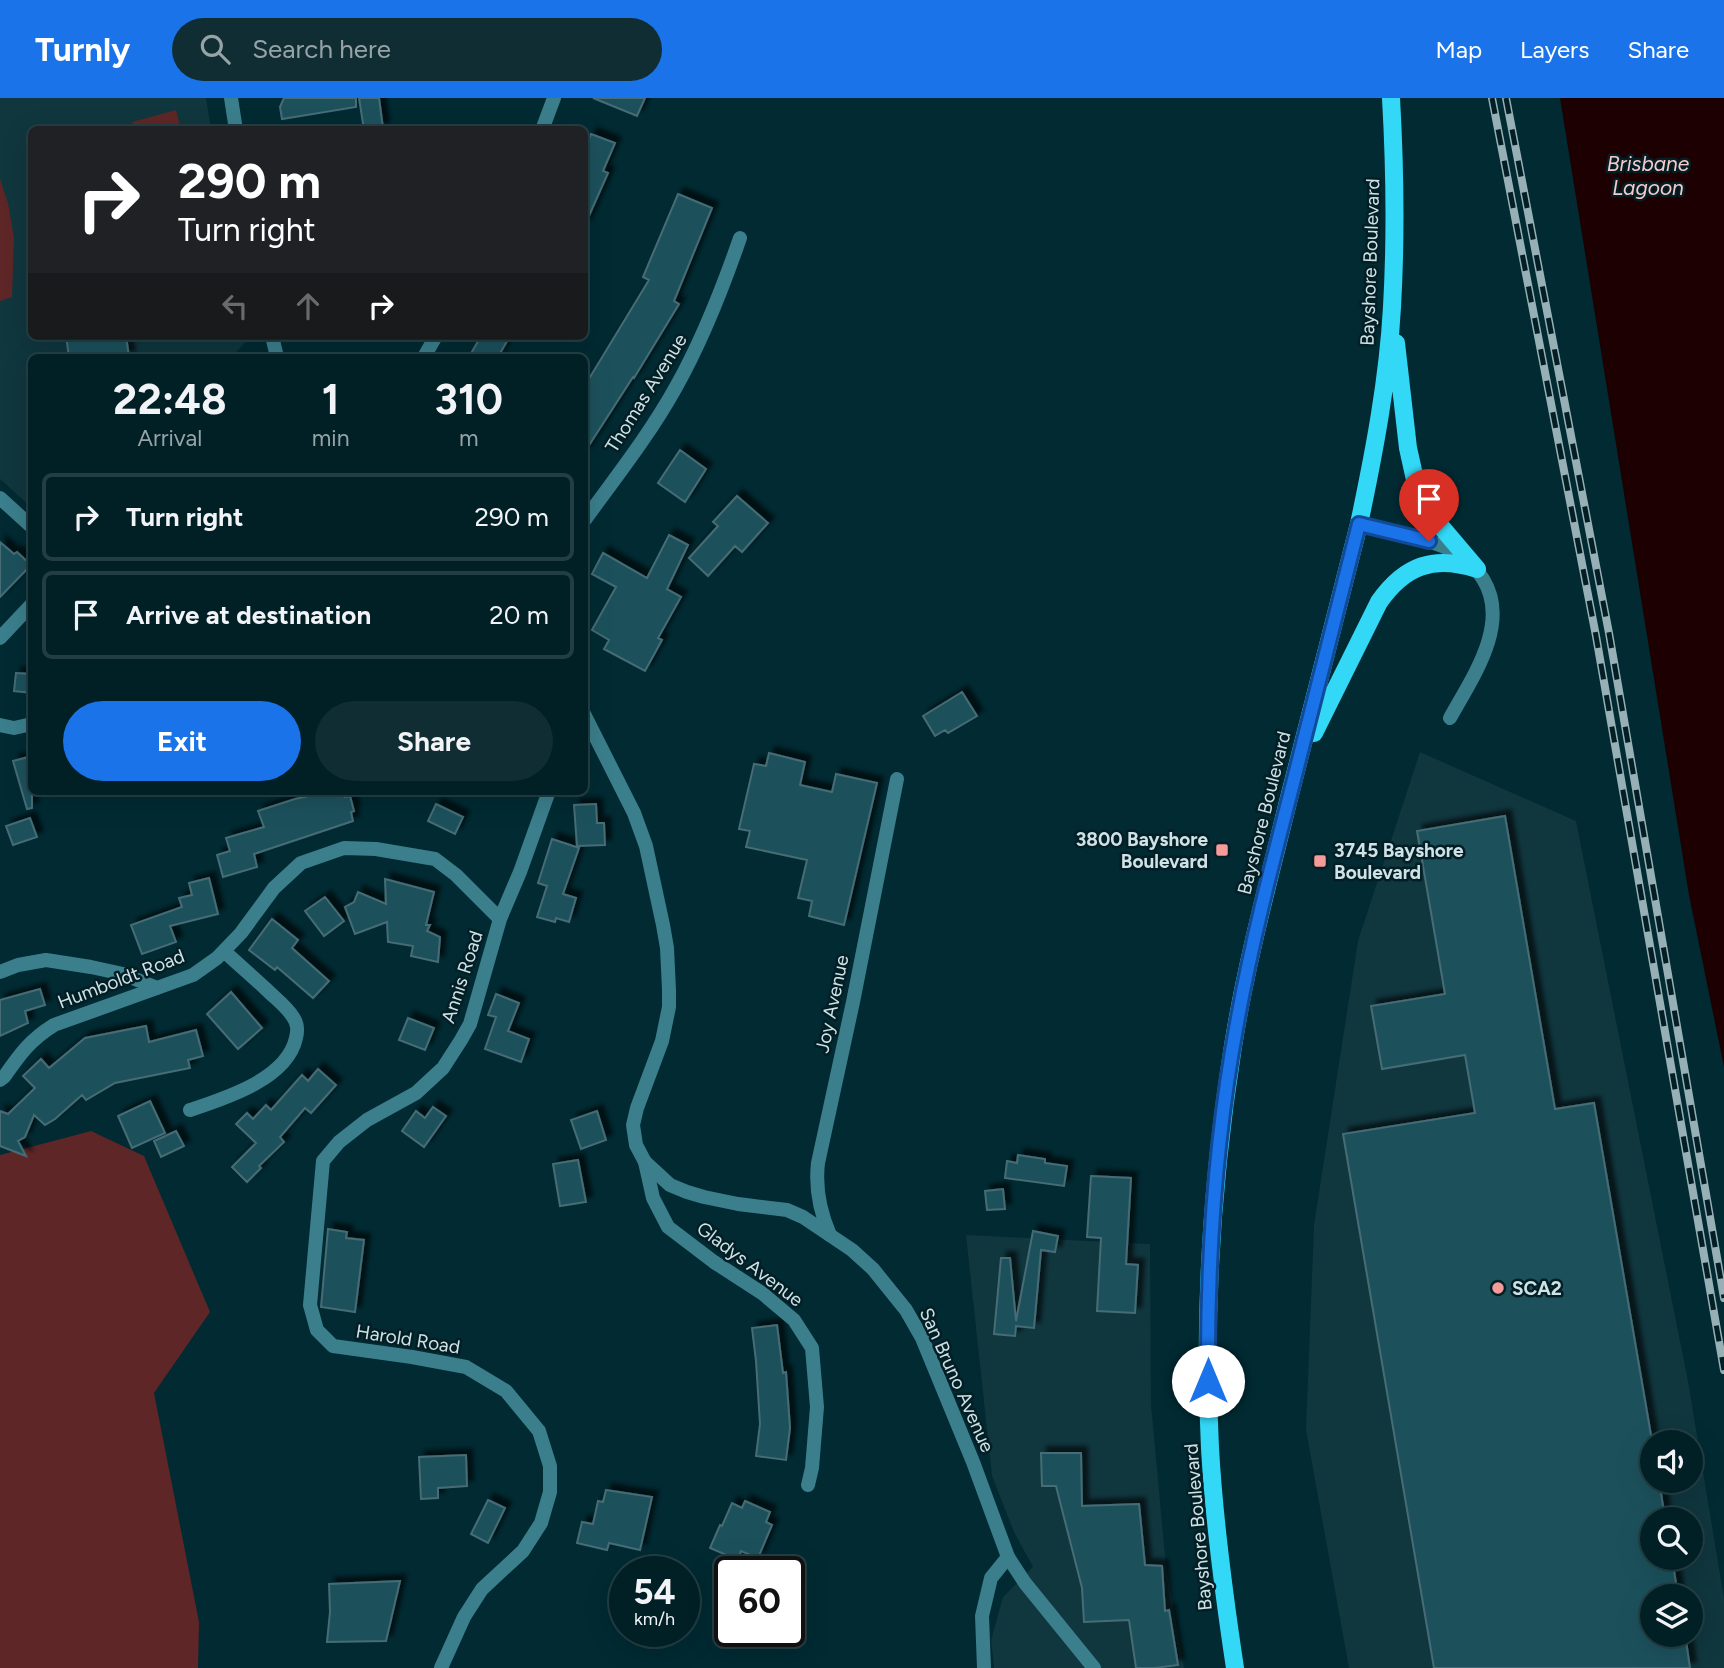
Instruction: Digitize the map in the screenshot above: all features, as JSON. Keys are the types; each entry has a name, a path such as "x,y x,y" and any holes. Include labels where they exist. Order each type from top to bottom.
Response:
{"main road":[{"name":"Bayshore Boulevard","path":"1235,1668 1221,1569 1210,1447 1208,1314 1213,1215 1222,1125 1237,1022 1252,948 1359,524 1373,457 1392,309 1395,224 1391,98"},
{"path":"1392,309 1408,448 1418,493 1426,509 1477,569"},
{"path":"1298,764 1379,603 1391,586 1404,574 1422,566 1461,564 1477,569"}],"street":[{"path":"231,98 235,126"},
{"path":"544,126 554,98"},
{"name":"Thomas Avenue","path":"588,515 675,390 709,323 740,238"},
{"path":"0,498 28,523"},
{"path":"1359,524 1449,548 1477,569 1488,587 1493,608 1488,645 1450,718"},
{"path":"0,638 28,608"},
{"path":"588,722 641,829 667,948 669,990 666,1025 633,1125 636,1144 645,1163"},
{"path":"0,725 14,727 28,725"},
{"name":"Joy Avenue","path":"830,1235 822,1216 817,1190 818,1163 897,779"},
{"name":"Annis Road","path":"323,1161 340,1142 367,1120 416,1093 443,1068 470,1024 500,919 549,795"},
{"name":"Humboldt Road","path":"0,1080 36,1036 54,1025 193,975 224,951 241,933 274,888 301,863 345,848 376,849 435,859 456,875 500,919"},
{"path":"190,1110 221,1100 267,1076 282,1065 295,1045 298,1030 294,1018 284,1005 224,951"},
{"path":"0,972 34,961 58,962 123,974 157,988"},
{"name":"Harold Road","path":"323,1161 310,1306 317,1330 333,1346 466,1367 506,1391 539,1431 550,1465 550,1492 541,1523 523,1551 482,1588 464,1617 441,1668"},
{"name":"San Bruno Avenue","path":"645,1163 670,1185 704,1197 787,1210 803,1217 852,1250 873,1269 915,1324 968,1450 1008,1557 1094,1668"},
{"name":"Gladys Avenue","path":"645,1163 653,1198 668,1227 714,1262 762,1293 794,1320 811,1348 817,1407 808,1485"},
{"path":"984,1668 982,1616 991,1578 1008,1557"}],"shaded area":[{"path":"0,98 206,98 211,126 28,126 28,340 247,340 235,354 28,354 28,504 0,479"},
{"path":"176,110 180,126 133,126 132,122"},
{"path":"0,179 8,203 14,238 12,297 0,301"},
{"name":"SCA2","path":"1420,752 1576,821 1696,1430 1640,1430 1640,1493 1703,1493 1703,1472 1724,1599 1724,1668 1349,1668 1306,1430 1314,1225 1358,941"},
{"path":"91,1131 144,1156 210,1312 154,1393 199,1622 198,1668 0,1668 0,1155"},
{"path":"966,1235 1150,1244 1151,1404 1166,1566 1184,1668 994,1668 991,1640 1003,1597 1033,1567 1014,1532 992,1476"}],"water":[{"name":"Brisbane Lagoon","path":"1560,98 1724,98 1724,1067 1689,895"}],"building":[{"path":"284,98 356,98 356,107 282,119 280,107"},
{"path":"359,98 379,98 383,126 363,126"},
{"path":"593,98 645,98 637,116"},
{"path":"591,134 615,143 603,171 608,173 588,218 588,141"},
{"path":"678,194 712,208 674,301 679,304 588,447 588,380 649,280 643,277"},
{"path":"67,340 127,340 129,354 69,354"},
{"path":"479,340 508,340 500,354 471,354"},
{"path":"680,450 706,469 685,502 658,483"},
{"path":"737,496 768,523 742,552 735,546 708,576 689,558 718,526 713,522"},
{"path":"669,535 688,545 667,589 681,597 658,638 662,640 645,671 604,649 609,640 592,630 616,587 592,574 603,553 647,578"},
{"path":"0,542 28,562 28,568 0,597"},
{"path":"16,673 28,674 28,693 14,691"},
{"path":"962,692 977,716 948,733 945,730 935,736 923,716"},
{"path":"769,753 805,762 800,785 832,792 836,774 877,783 844,925 809,916 812,901 798,898 807,860 746,847 750,831 739,829 754,764 766,766"},
{"path":"28,757 28,795 32,795 32,808 27,809 13,761"},
{"path":"314,795 350,796 354,811 351,812 353,821 254,854 257,867 223,877 217,855 230,851 226,838 264,827 258,811"},
{"path":"436,804 463,817 455,834 428,821"},
{"path":"596,804 597,823 604,823 605,845 577,846 574,805"},
{"name":"SCA2","path":"1505,816 1555,1109 1594,1103 1650,1430 1640,1430 1640,1493 1661,1493 1663,1507 1640,1507 1640,1570 1674,1570 1676,1584 1640,1584 1640,1647 1687,1647 1690,1668 1434,1668 1343,1134 1475,1113 1465,1055 1382,1069 1371,1006 1445,994 1417,831"},
{"path":"30,818 37,837 13,845 6,826"},
{"path":"552,839 579,848 563,894 576,898 569,922 556,918 555,922 537,917 547,886 538,883"},
{"path":"209,878 218,914 170,926 176,942 142,954 131,925 182,907 179,898 192,895 189,883"},
{"path":"385,879 434,892 426,925 430,925 427,931 440,937 438,962 411,956 413,946 388,942 387,922 355,934 345,907 354,902 358,892 386,904"},
{"path":"325,897 344,921 324,936 305,911"},
{"path":"272,919 298,940 292,948 329,981 313,998 277,967 275,970 249,950"},
{"path":"40,989 45,1005 25,1011 28,1023 0,1036 0,1000"},
{"path":"231,992 262,1028 238,1049 207,1014"},
{"path":"496,994 519,1003 508,1031 529,1039 521,1062 485,1049 496,1017 488,1015"},
{"path":"408,1018 434,1028 425,1050 399,1040"},
{"path":"146,1026 149,1042 196,1030 203,1056 188,1060 190,1068 115,1083 86,1100 82,1095 45,1125 34,1115 25,1137 18,1141 26,1156 0,1146 0,1111 8,1114 35,1088 23,1076 41,1059 49,1068 85,1038"},
{"path":"318,1069 336,1085 311,1113 305,1108 280,1137 284,1142 247,1182 232,1167 256,1143 236,1124 247,1113 253,1119 266,1105 271,1110 302,1075 308,1081"},
{"path":"150,1101 165,1133 132,1148 118,1116"},
{"path":"433,1107 446,1116 424,1147 402,1131 416,1111 425,1118"},
{"path":"597,1111 606,1140 581,1149 571,1120"},
{"path":"176,1131 184,1146 161,1157 154,1141"},
{"path":"1018,1155 1067,1166 1064,1186 1005,1178 1007,1161 1017,1163"},
{"path":"578,1160 586,1202 560,1206 553,1164"},
{"path":"1091,1176 1131,1178 1126,1264 1138,1265 1135,1313 1097,1311 1101,1238 1087,1237"},
{"path":"1003,1189 1005,1209 987,1210 985,1191"},
{"path":"328,1229 347,1232 346,1238 364,1240 355,1312 321,1307"},
{"path":"1033,1231 1058,1236 1055,1252 1041,1250 1034,1328 1016,1326 1015,1336 994,1334 1001,1258 1010,1258 1016,1321"},
{"path":"777,1325 783,1373 786,1372 790,1428 786,1460 756,1456 760,1424 752,1328"},
{"path":"1041,1453 1081,1453 1082,1506 1139,1504 1145,1565 1162,1566 1165,1611 1169,1610 1178,1665 1136,1668 1129,1620 1084,1622 1082,1588 1056,1486 1042,1486"},
{"path":"466,1455 467,1486 438,1488 438,1498 421,1499 419,1457"},
{"path":"606,1490 652,1497 640,1550 609,1543 607,1550 577,1543 582,1522 593,1524 598,1501 603,1502"},
{"path":"488,1500 505,1508 488,1543 471,1534"},
{"path":"745,1501 770,1512 766,1522 772,1525 759,1556 741,1551 739,1556 729,1556 710,1548 732,1503 742,1508"},
{"path":"400,1581 386,1641 327,1642 329,1584"}],"railway":[{"path":"1492,98 1596,636 1724,1370"},
{"path":"1506,98 1609,633 1724,1298"}],"place":[{"name":"3800 Bayshore Boulevard","path":"1222,850"},
{"name":"3745 Bayshore Boulevard","path":"1320,861"},
{"name":"SCA2","path":"1498,1288"}],"route":[{"path":"1208,1381 1213,1215 1221,1133 1237,1022 1273,863 1359,524 1429,541"}]}
